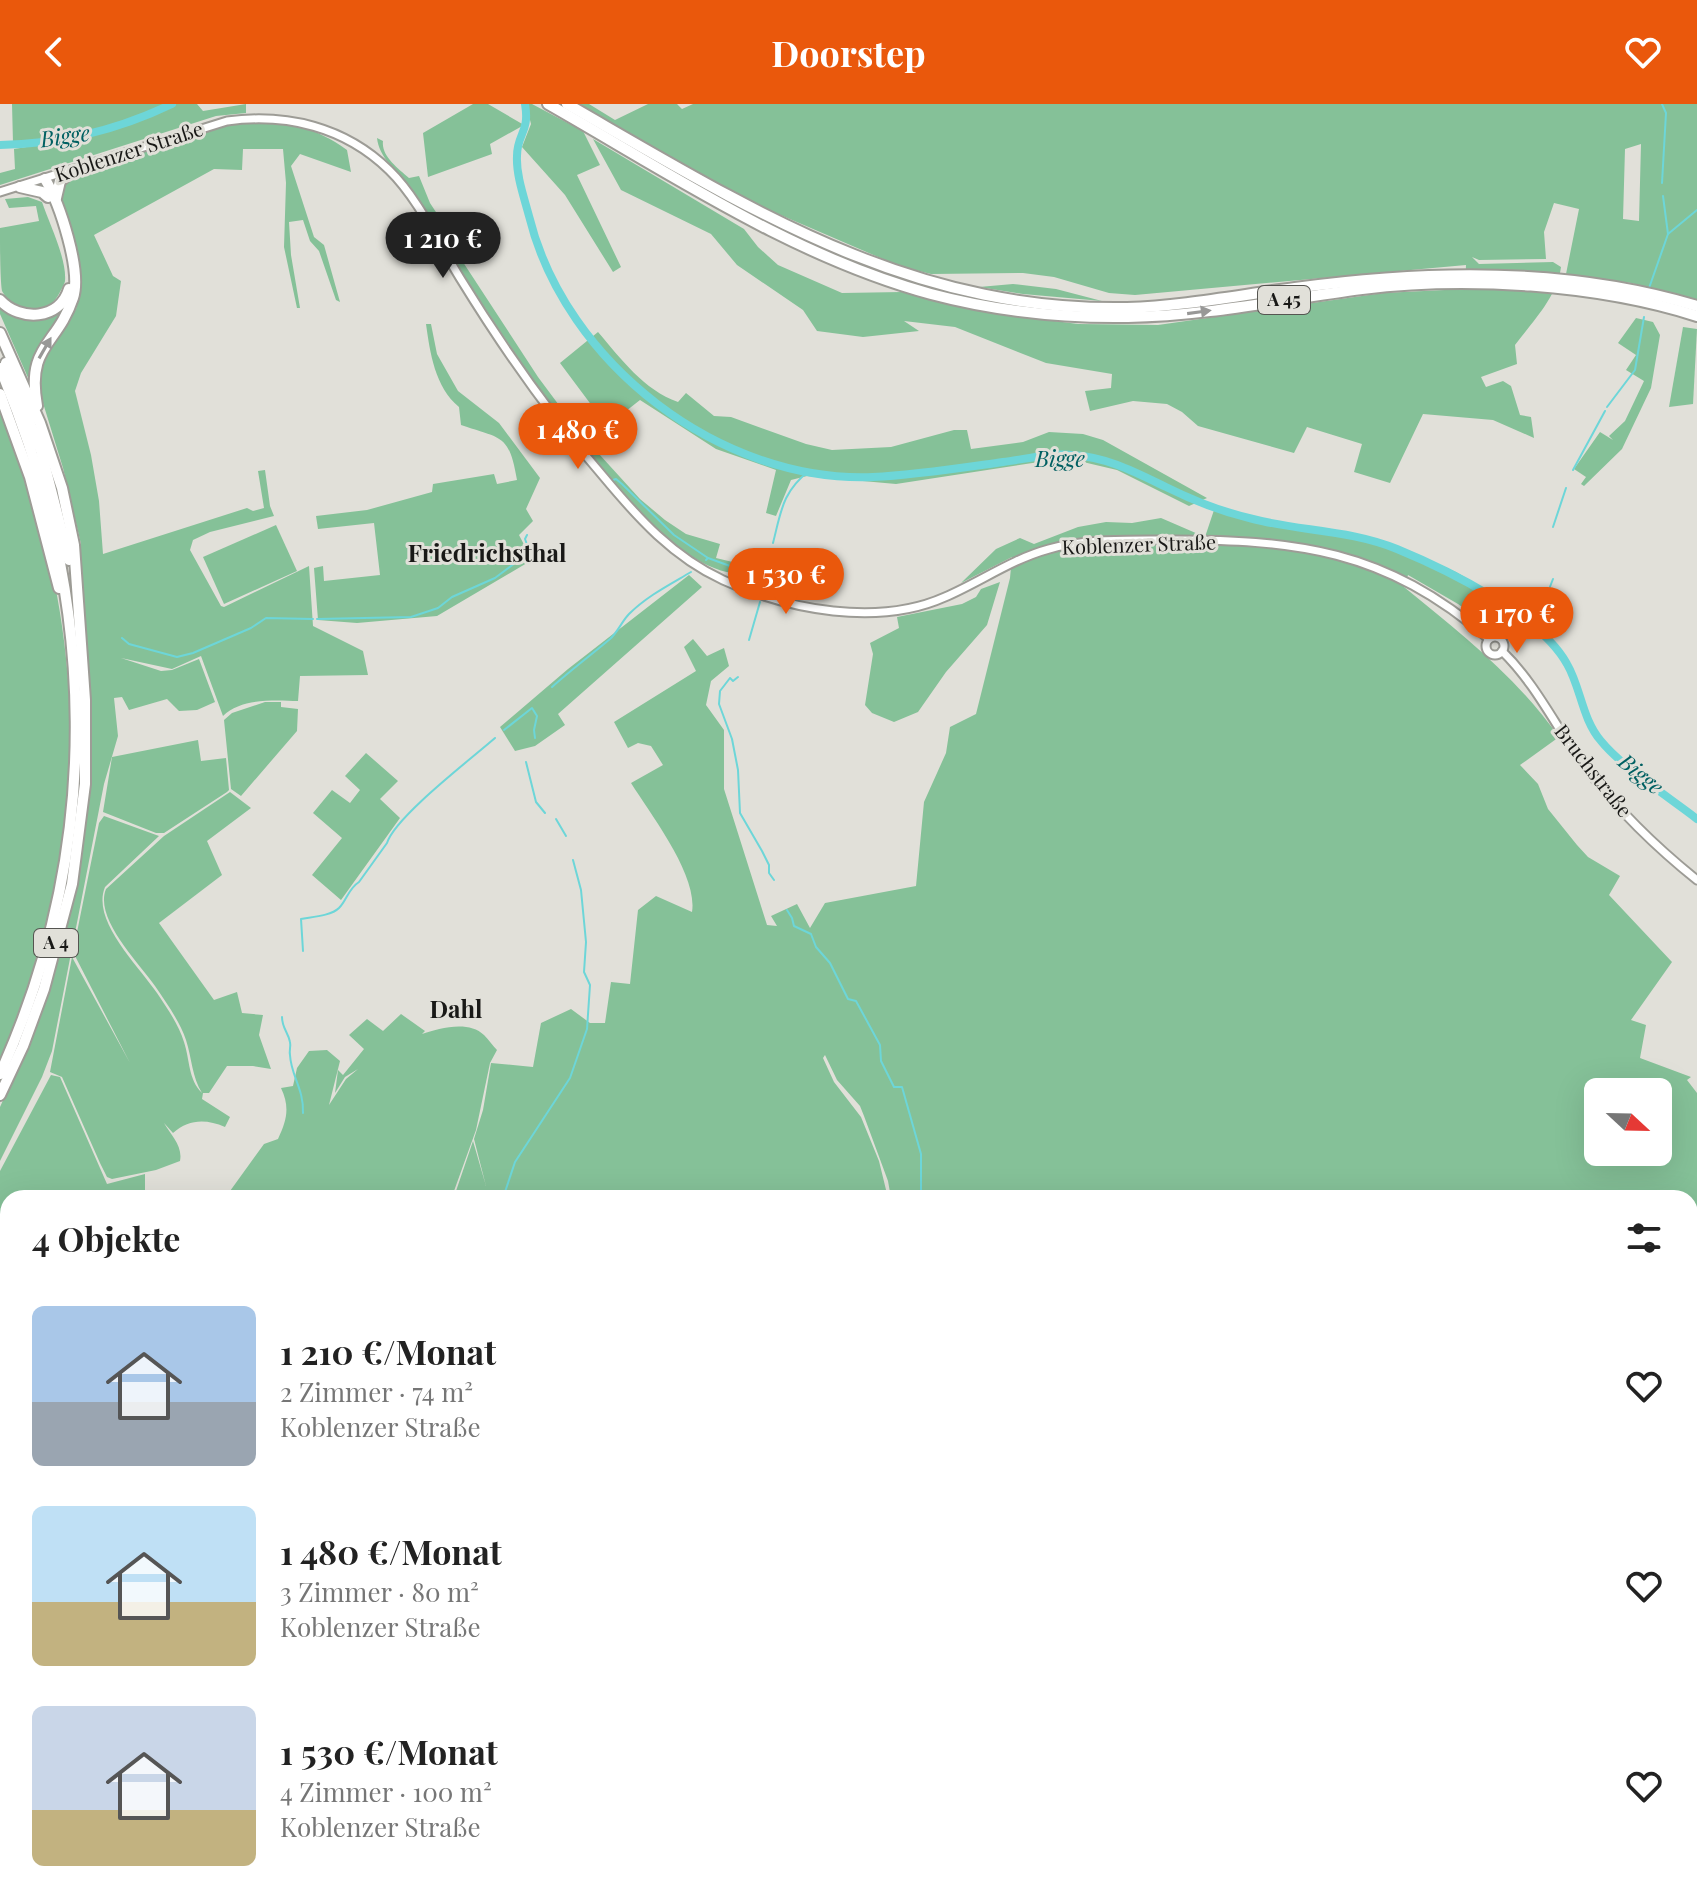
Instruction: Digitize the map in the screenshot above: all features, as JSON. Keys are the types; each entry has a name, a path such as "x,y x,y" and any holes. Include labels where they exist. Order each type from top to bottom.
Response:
{"highway":[{"name":"A 45","path":"548,104 656,161"},
{"name":"A 45","path":"567,104 718,203 829,257 929,293 985,307 1128,317 1179,315 1366,289 1504,281 1579,281 1652,294 1697,306"},
{"path":"52,200 57,188 72,171"},
{"path":"40,423 35,367 65,317 75,287 74,266 45,179"},
{"path":"0,300 18,312 35,315 57,307 67,297 72,281 52,200 42,192 20,187"},
{"name":"A 45","path":"1504,281 1651,303 1697,316"},
{"path":"0,333 40,423 62,488 74,545 79,618"},
{"name":"A 4","path":"0,347 41,451 68,554 79,618 85,700 85,784 72,884 44,989 23,1046 0,1095"},
{"name":"A 4","path":"0,368 30,450 60,555 71,632 76,713 72,822 63,886 35,987 0,1074"},
{"path":"0,394 30,477 71,632"},
{"path":"0,402 13,429"}],"main road":[{"name":"Koblenzer Straße","path":"0,192 207,126 246,119 292,120 312,124 354,144 390,171 401,184 506,350 575,445 617,493 654,533 685,558 748,590 831,611 898,611 944,598 1009,564 1050,548 1143,540 1236,541 1315,550 1379,568 1432,595 1489,639"},
{"path":"1489,639 1500,639 1502,651 1495,655 1489,653 1486,645 1489,639"},
{"name":"Bruchstraße","path":"1502,651 1528,682 1589,772 1659,850 1697,880"}],"green space":[{"path":"12,104 197,104 203,111 246,104 246,113 216,116 0,185 0,173 15,169 14,149 45,144 43,140 13,143"},
{"path":"473,104 488,104 524,125 490,144 492,154 428,177 423,133"},
{"path":"526,104 532,104 583,131 600,165 577,175 621,267 613,272 565,195 522,147 531,124"},
{"path":"577,104 589,104 615,120 648,104 677,104 682,109 693,104 1697,104 1697,301 1631,283 1566,274 1579,209 1554,203 1544,232 1546,259 1479,260 1472,257 1479,264 1553,262 1561,267 1549,299 1515,345 1517,364 1481,377 1486,387 1503,381 1511,386 1520,415 1531,417 1534,438 1493,420 1423,414 1390,483 1354,472 1362,444 1307,427 1294,453 1198,426 1167,404 1133,401 1090,411 1085,391 1111,388 1112,374 1046,363 955,327 904,321 919,331 863,337 817,331 803,310 737,265 711,234 621,190 593,139 744,229 778,265 842,293 902,292 993,313 1078,324 1158,325 1383,293 1465,289 1466,265 1135,295 1109,293 1054,277 1023,273 931,274 899,266 755,204","holes":["1641,144 1639,221 1623,219 1625,149"]},
{"path":"245,122 274,123 310,130 347,150 351,172 300,154 291,166 314,237 324,245 340,302 336,300 319,251 310,241 303,220 289,222 300,308 297,308 284,247 286,183 283,149 243,149 242,170 214,169 94,235 113,276 121,281 116,316 81,373 75,391 99,501 103,554 247,508 253,511 264,508 258,471 265,470 274,516 210,532 193,540 190,550 224,607 309,566 313,626 363,651 368,675 300,676 298,701 249,703 223,716 201,656 172,669 121,658 161,671 172,670 199,659 215,702 197,710 179,711 167,699 129,710 122,697 114,698 118,736 104,784 52,1051 0,1161 0,1107 39,1021 53,977 80,857 91,762 90,687 79,569 81,544 63,468 39,390 47,354 76,309 80,291 80,268 61,208 60,195 65,182 78,175 182,138"},
{"path":"377,138 383,141 387,157 400,170 409,178 419,176 430,203 463,253 459,256 538,377 579,432 640,499 686,534 720,544 716,558 745,565 741,573 702,563 659,531 613,484 567,427 524,366 409,188 384,157"},
{"path":"28,197 42,202 65,272 64,283 54,301 39,311 31,312 8,300 2,291 0,270 0,228 39,221 36,206 9,208 5,199"},
{"path":"1013,284 1056,289 1102,301 979,287"},
{"path":"68,302 33,363 29,380 0,314 0,307 18,317 35,319 51,314"},
{"path":"1636,318 1653,322 1660,335 1651,388 1622,449 1584,486 1581,484 1586,477 1574,469 1600,432 1613,440 1609,436 1625,421 1644,381 1626,370 1636,355 1618,343"},
{"path":"426,324 431,324 437,354 458,391 499,423 540,478 526,509 533,521 519,535 532,560 437,616 357,623 318,620 314,568 323,566 324,581 380,575 374,523 318,529 316,516 367,510 432,492 433,484 494,474 497,484 517,480 511,454 501,440 461,425 459,407 444,390 435,369"},
{"path":"1683,327 1697,329 1693,404 1669,407"},
{"path":"598,332 634,373 666,397 678,402 686,393 714,416 731,417 806,444 832,450 891,447 954,430 967,430 971,449 1023,442 1049,432 1083,434 1103,440 1207,498 1189,506 1117,470 1083,462 1039,462 896,484 807,476 791,480 776,516 766,513 776,470 716,449 640,400 607,426 560,363"},
{"path":"0,412 36,507 49,556 66,656 71,758 68,823 57,883 33,979 0,1066"},
{"path":"1214,510 1397,546 1456,572 1511,604 1488,626 1458,604 1408,575 1404,587 1506,675 1559,737 1520,765 1538,784 1548,809 1577,845 1588,857 1620,876 1609,895 1672,962 1631,1020 1646,1025 1640,1058 1691,1077 1687,1080 1697,1093 1697,1190 890,1190 860,1106 837,1080 825,1055 823,1058 834,1082 861,1117 879,1161 886,1190 456,1190 473,1141 486,1186 474,1139 483,1110 491,1063 533,1067 541,1023 571,1009 590,1023 605,1023 611,982 630,984 638,910 656,896 692,912 692,897 681,863 631,783 663,765 651,746 638,743 628,748 614,722 696,671 684,647 693,639 707,656 724,648 729,666 711,681 706,705 724,730 724,789 767,925 777,926 771,916 797,904 810,928 825,903 916,886 924,802 946,753 950,727 976,714 1010,578 1012,557 961,583 996,549 1020,538 1034,544 1078,527 1106,522 1132,523 1161,518 1205,537"},
{"path":"276,525 297,571 224,604 203,557"},
{"path":"689,575 702,587 558,714 565,725 535,746 515,751 500,727 568,669"},
{"path":"1000,582 987,625 946,672 918,712 894,722 872,713 865,705 873,654 870,643 899,628 897,617 962,604 976,597 981,589"},
{"path":"265,702 281,702 281,707 298,709 297,731 241,796 231,789 224,720 232,713"},
{"path":"198,740 201,761 226,758 227,792 164,833 156,833 103,812 112,757"},
{"path":"366,753 398,781 380,799 400,818 341,900 312,875 342,838 313,813 332,790 350,803 360,790 345,776"},
{"path":"230,792 251,808 207,841 222,875 159,923 214,1000 237,992 242,1013 263,1015 259,1035 271,1069 227,1066 209,1093 203,1093 202,1099 230,1117 225,1127 198,1122 185,1125 173,1133 164,1123 178,1146 180,1161 156,1170 112,1179 107,1177 100,1163 62,1077 50,1072 72,957 130,1063 73,952 99,823 104,816 159,836 105,887 102,900 105,914 119,943 176,1023 192,1075 202,1093 180,1026 112,926 104,901 106,889 164,836"},
{"path":"401,1014 425,1031 422,1034 454,1027 478,1030 497,1050 490,1063 476,1130 454,1190 231,1190 264,1144 278,1139 286,1114 286,1101 281,1088 293,1086 297,1068 309,1051 327,1050 340,1061 329,1105 346,1079 358,1069 345,1077 335,1093 338,1070 343,1075 364,1049 349,1035 367,1019 383,1031"},
{"path":"51,1075 60,1077 107,1184 145,1174 145,1190 0,1190 0,1171"}],"waterway":[{"name":"Bigge","path":"0,145 45,142 88,134 172,104"},
{"name":"Bigge","path":"525,104 526,121 518,148 518,171 529,216 548,270 576,320 613,365 657,404 706,436 760,459 816,474 905,475 1046,456 1085,456 1120,466 1187,497 1231,513 1271,523 1344,534 1397,549 1491,596 1536,628 1567,664 1590,723 1601,741 1633,772 1697,819"},
{"path":"1662,104 1666,113 1662,183"},
{"path":"1648,291 1668,234 1663,196"},
{"path":"1668,234 1697,210"},
{"path":"1607,407 1635,370 1644,317"},
{"path":"1573,470 1605,411"},
{"path":"773,543 788,495 809,471"},
{"path":"613,480 622,484 674,535 708,558"},
{"path":"1553,527 1566,488"},
{"path":"317,619 411,617 438,608 452,597 495,578 527,554 527,535"},
{"path":"765,587 774,552"},
{"path":"706,560 744,566"},
{"path":"552,687 610,639 636,608 691,572"},
{"path":"1534,628 1553,579"},
{"path":"749,640 760,602"},
{"path":"122,638 129,644 177,657 251,628 266,618 313,619"},
{"path":"738,677 733,681 730,678 720,691 719,704 732,739 738,770 740,813 762,851 774,880"},
{"path":"504,730 532,708 537,716 535,738"},
{"path":"303,951 301,919 339,908 404,819 495,738"},
{"path":"526,762 536,802 545,813"},
{"path":"556,819 566,836"},
{"path":"506,1190 515,1162 570,1078 587,1029 590,985 584,972 586,942 581,890 573,860"},
{"path":"787,910 794,926 811,934 848,999 856,1001 880,1045 881,1061 894,1087 902,1087 921,1154 921,1190"},
{"path":"282,1017 290,1042 291,1063 302,1097 303,1113"}],"district":[{"name":"Friedrichsthal","path":"487,554"},
{"name":"Dahl","path":"456,1010"}]}
